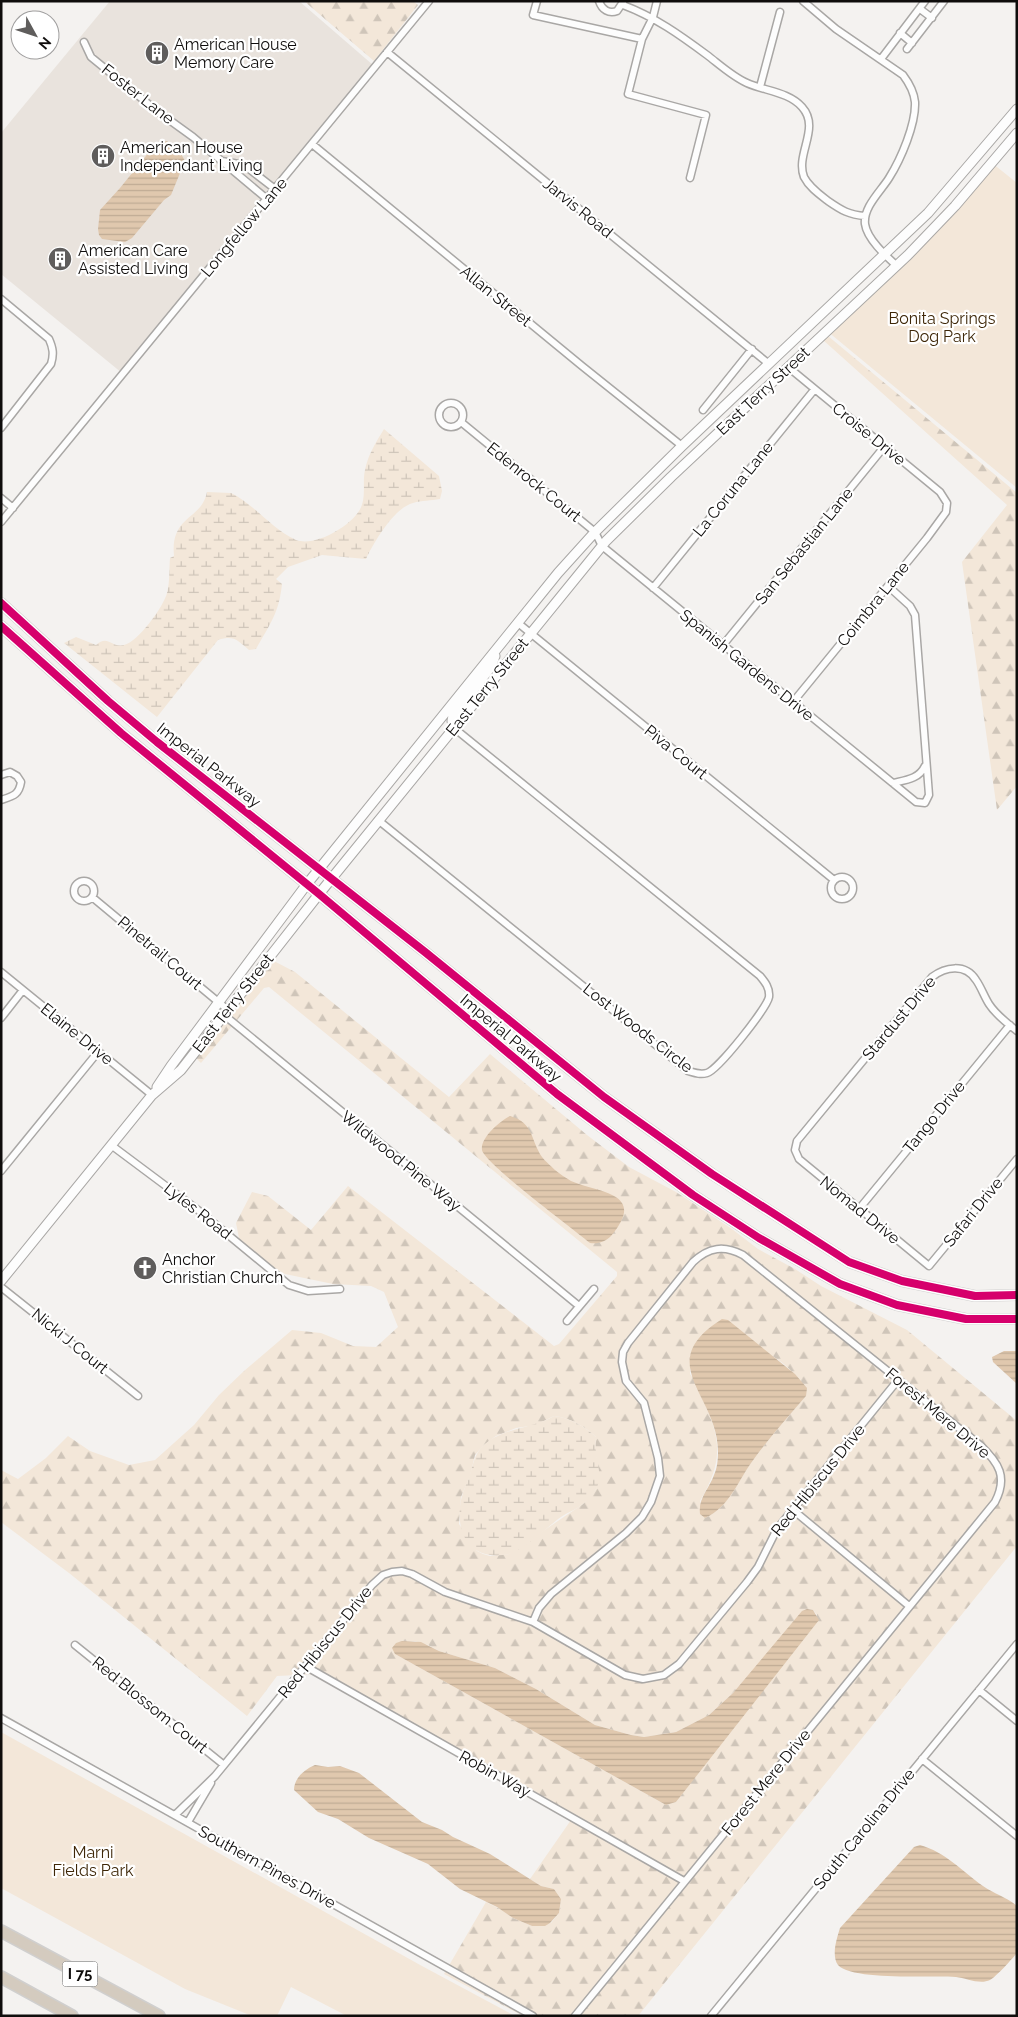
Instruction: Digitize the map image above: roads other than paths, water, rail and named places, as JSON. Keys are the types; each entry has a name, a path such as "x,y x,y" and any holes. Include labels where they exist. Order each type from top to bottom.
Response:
{"highway":[{"name":"I 75","path":"1,1931 159,2016"},
{"name":"I 75","path":"1,1977 72,2016"}],"main road":[{"name":"Imperial Parkway","path":"1,604 108,701 604,1097 712,1174 849,1262 902,1281 975,1296 1017,1295"},
{"name":"Imperial Parkway","path":"1,626 121,733 307,884 557,1094 693,1196 760,1238 840,1284 897,1306 966,1319 1017,1319"}],"street":[{"name":"Longfellow Lane","path":"1,522 429,1"},
{"path":"537,1 533,15 642,39"},
{"path":"599,1 603,8 610,12 617,11 623,3 653,17 669,26 740,79 792,99 806,112 809,124 802,169 807,182 817,193 844,213 851,216 865,216"},
{"path":"657,1 653,17 642,39 628,94 706,115 690,178"},
{"path":"803,1 840,32 903,75 913,94 915,111 900,156 890,177 865,216 865,226 880,250 897,266"},
{"path":"881,59 925,1"},
{"path":"907,49 944,1"},
{"path":"920,9 932,18"},
{"path":"760,87 780,12"},
{"path":"900,34 912,43"},
{"name":"Foster Lane","path":"84,42 91,56 266,199"},
{"name":"Jarvis Road","path":"387,52 769,364"},
{"path":"152,1095 171,1066 307,884 497,648 595,532 682,446 948,192 1017,109"},
{"name":"East Terry Street","path":"1,1281 152,1095 181,1070 378,820 602,546 657,490 897,266 955,206 1017,133"},
{"name":"Allan Street","path":"312,144 682,446"},
{"name":"Foster Lane","path":"220,160 244,165 275,189"},
{"path":"1,299 48,339 53,347 54,355 52,364 1,428"},
{"path":"702,410 752,349"},
{"name":"Croise Drive","path":"788,367 940,492 947,503"},
{"name":"La Coruna Lane","path":"653,588 814,390"},
{"name":"Edenrock Court","path":"461,422 595,532 602,546"},
{"name":"San Sebastian Lane","path":"723,645 884,447"},
{"path":"1,498 13,508"},
{"name":"Coimbra Lane","path":"793,702 946,512 947,503"},
{"name":"Spanish Gardens Drive","path":"602,546 916,802 925,803 929,795 915,615 907,602 888,586"},
{"name":"Piva Court","path":"518,624 834,880"},
{"path":"454,728 453,716 491,667 497,648"},
{"name":"Lost Woods Circle","path":"378,820 688,1071 698,1074 709,1073 736,1044 767,1004 769,994 767,984 760,976 454,728"},
{"path":"893,783 913,779 922,772 926,764"},
{"path":"1,775 10,772 17,776 21,782 20,790 14,796 1,800"},
{"name":"Pinetrail Court","path":"92,897 219,1002 226,1012"},
{"name":"Stardust Drive","path":"795,1150 797,1141 932,977 939,972 949,968 959,968 976,978 994,1010 1017,1031"},
{"name":"Elaine Drive","path":"1,972 152,1095"},
{"path":"1,1018 23,990"},
{"name":"Wildwood Pine Way","path":"226,1012 579,1306"},
{"name":"Tango Drive","path":"859,1209 1010,1026"},
{"path":"1,1171 98,1052"},
{"name":"Lyles Road","path":"111,1145 198,1210 289,1285 308,1292 340,1289"},
{"name":"Nomad Drive","path":"795,1150 799,1159 929,1266"},
{"name":"Safari Drive","path":"929,1266 1017,1159"},
{"name":"Forest Mere Drive","path":"533,1622 539,1608 551,1594 626,1533 642,1517 651,1502 660,1476 658,1458 644,1403 626,1381 623,1372 624,1352 634,1334 701,1254 711,1249 733,1250 743,1255 990,1455 1000,1472 1000,1493 995,1502 575,2016"},
{"name":"Nicki J Court","path":"1,1287 138,1396"},
{"path":"567,1321 594,1289"},
{"name":"Red Hibiscus Drive","path":"175,1815 215,1776 376,1580 392,1572 412,1574 436,1588 533,1622 625,1674 644,1679 664,1675 679,1664 747,1582 758,1567 777,1529 898,1380"},
{"path":"793,1510 909,1606"},
{"name":"South Carolina Drive","path":"712,2016 1017,1644"},
{"name":"Red Blossom Court","path":"75,1645 224,1765"},
{"name":"Robin Way","path":"305,1666 684,1881"},
{"path":"979,1690 1017,1721"},
{"name":"Southern Pines Drive","path":"1,1718 533,2016"},
{"path":"922,1759 1017,1836"},
{"name":"Red Hibiscus Drive","path":"188,1822 215,1776"}],"place":[{"name":"American House Memory Care","path":"157,53"},
{"name":"American House Independant Living","path":"103,156"},
{"name":"American Care Assisted Living","path":"60,259"},
{"name":"Anchor Christian Church","path":"145,1268"}],"park label":[{"name":"Bonita Springs Dog Park","path":"942,327"},
{"name":"Marni Fields Park","path":"93,1861"}]}
